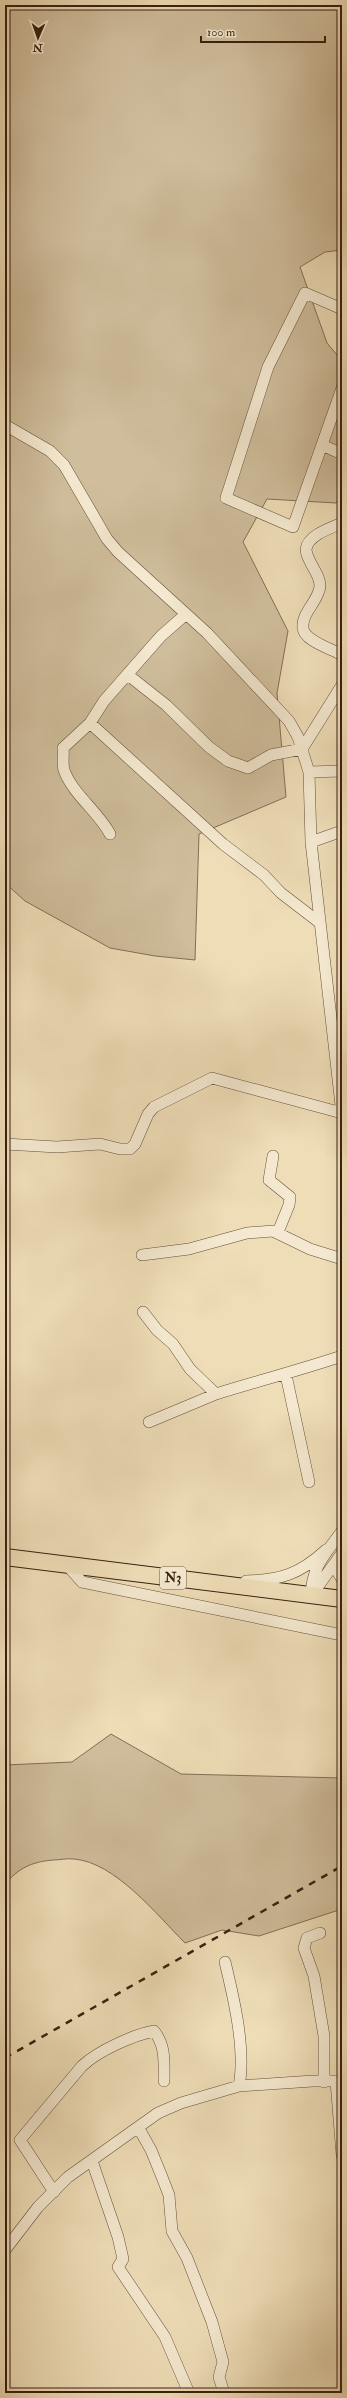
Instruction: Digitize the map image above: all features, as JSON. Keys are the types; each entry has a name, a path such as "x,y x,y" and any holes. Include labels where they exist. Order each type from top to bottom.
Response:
{"highway":[{"name":"N3","path":"5,1557 342,1600"}],"street":[{"path":"342,309 305,293 268,367 226,498 293,527 342,388"},
{"path":"5,425 50,451 64,465 107,539 118,552 185,615 207,633 289,721 298,737 309,772 311,842 320,923 337,1023 342,1113 212,1078 154,1107 148,1114 135,1144 130,1149 120,1150 100,1144 57,1147 5,1144"},
{"path":"322,445 342,454"},
{"path":"342,523 320,534 309,542 306,549 320,586 305,618 303,628 307,637 342,654"},
{"path":"110,834 103,821 81,797 64,770 63,748 90,723 104,701 161,636 185,615"},
{"path":"128,675 166,705 209,747 228,761 248,768 271,755 302,749 342,686"},
{"path":"90,723 223,844 264,875 281,893 320,923"},
{"path":"309,772 342,771"},
{"path":"311,842 342,830"},
{"path":"273,1156 269,1180 290,1197 289,1205 278,1232"},
{"path":"142,1255 189,1249 247,1233 278,1232 310,1250 342,1259"},
{"path":"143,1312 157,1330 173,1344 190,1369 216,1394"},
{"path":"149,1422 216,1394 286,1375 342,1356"},
{"path":"286,1375 308,1482"},
{"path":"311,1596 312,1579 317,1564 326,1550 342,1531"},
{"path":"181,1580 244,1581 280,1578 300,1571 326,1550"},
{"path":"311,1596 340,1556"},
{"path":"340,1556 337,1571 342,1579"},
{"path":"67,1565 82,1582 342,1635"},
{"path":"320,1933 307,1938 304,1948 314,1976 324,2036 324,2082"},
{"path":"225,1962 237,2020 242,2077 239,2086"},
{"path":"54,2192 20,2140 82,2066 91,2058 110,2046 143,2033 154,2031 159,2037 165,2055 164,2081"},
{"path":"5,2250 21,2227 68,2178 138,2127 158,2113 181,2103 239,2086 339,2081 342,2155"},
{"path":"138,2127 151,2150 169,2195 172,2231 187,2258 212,2322 223,2362 219,2377 224,2393"},
{"path":"92,2161 118,2237 123,2259 118,2267 165,2337 188,2393"}],"shaded area":[{"path":"5,5 342,5 342,250 325,252 300,267 327,343 342,361 342,496 336,503 267,499 243,542 288,631 277,693 286,797 199,834 195,960 155,956 110,948 25,901 5,883"},
{"path":"111,1734 181,1774 342,1778 342,1909 259,1936 222,1930 185,1943 135,1892 105,1870 89,1862 69,1859 38,1862 15,1874 5,1884 5,1765 72,1762"}],"railway":[{"path":"5,2058 342,1866"}]}
